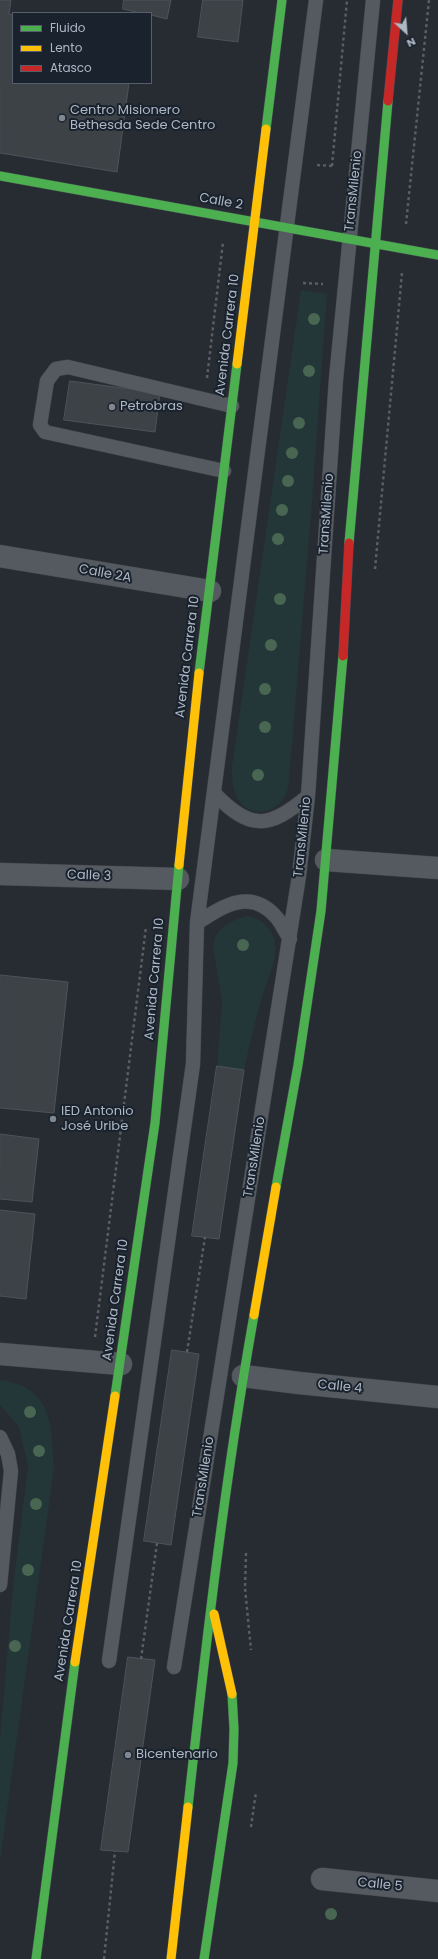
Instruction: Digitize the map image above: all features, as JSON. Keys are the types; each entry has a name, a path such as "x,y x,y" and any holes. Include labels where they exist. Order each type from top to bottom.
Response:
{"main road":[{"name":"Avenida Carrera 10","path":"36,1959 64,1740 121,1364 155,1124 191,737 282,0"},
{"path":"172,1959 211,1601 243,1376 298,1065 321,911 341,697 349,548 375,243 398,0"},
{"name":"Calle 2","path":"0,176 438,255"},
{"path":"204,1959 233,1763 234,1729 232,1689 211,1601"}],"street":[{"name":"Calle 2A","path":"0,556 210,591"},
{"path":"326,860 438,868"},
{"name":"Calle 3","path":"0,874 178,879"},
{"path":"0,1354 121,1364"},
{"name":"Calle 4","path":"243,1376 438,1397"},
{"name":"Calle 5","path":"322,1879 438,1891"}],"lane":[{"path":"109,1661 194,1064 197,923 316,0"},
{"name":"TransMilenio","path":"174,1667 299,876 308,796 336,379 373,0"},
{"path":"224,471 45,432 40,425 47,381 56,369 68,367 232,406"},
{"path":"214,793 234,813 259,822 274,820 289,812 308,796"},
{"path":"197,923 230,904 248,901 261,904 276,917 290,939"},
{"path":"0,1437 8,1454 11,1471 0,1585"}],"path":[{"path":"332,166 347,0"},
{"path":"317,165 338,167"},
{"path":"303,283 328,285"},
{"path":"187,1352 205,1237"},
{"path":"141,1658 157,1543"},
{"path":"104,1959 114,1851"}],"shaded area":[{"path":"301,290 327,294 311,515 289,781 286,794 273,809 257,812 243,806 238,799 233,787 232,766"},
{"path":"246,916 260,920 270,930 276,950 275,958 258,1012 244,1070 217,1066 222,1003 213,946 217,934 221,929 229,923"},
{"path":"0,1380 17,1384 30,1391 40,1399 46,1410 50,1423 54,1468 0,1861 0,1740 13,1587 28,1466 19,1427 0,1405"}],"building":[{"name":"Centro Misionero Bethesda Sede Centro","path":"0,0 11,0 9,14 12,15 12,84 129,84 117,172 0,153"},
{"path":"124,0 171,0 167,19 152,15 152,12 136,12 123,9"},
{"path":"203,0 243,0 238,42 198,37"},
{"name":"Petrobras","path":"70,381 160,393 155,432 64,420"},
{"path":"0,975 68,982 54,1113 0,1108"},
{"path":"217,1066 244,1070 219,1239 192,1236"},
{"path":"0,1134 39,1139 32,1202 0,1199"},
{"path":"0,1210 35,1214 26,1299 0,1296"},
{"path":"172,1350 199,1354 171,1545 144,1541"},
{"name":"Bicentenario","path":"128,1657 155,1660 128,1852 101,1850"}],"traffic: fast":[{"path":"266,129 282,0"},
{"path":"349,543 388,101"},
{"path":"0,176 438,255"},
{"path":"199,673 237,364"},
{"path":"276,1187 298,1065 321,911 343,656"},
{"path":"115,1396 155,1123 179,865"},
{"path":"188,1807 225,1499 254,1315"},
{"path":"36,1959 75,1662"},
{"path":"204,1959 233,1763 234,1729 232,1694"}],"traffic: slow":[{"path":"237,364 266,129"},
{"path":"179,865 199,673"},
{"path":"254,1315 276,1187"},
{"path":"75,1662 115,1396"},
{"path":"214,1614 232,1694"},
{"path":"171,1959 188,1807"}],"traffic: jam":[{"path":"388,101 398,0"},
{"path":"343,656 349,543"}],"place":[{"name":"Centro Misionero Bethesda Sede Centro","path":"62,118"},
{"name":"Petrobras","path":"112,407"},
{"name":"IED Antonio José Uribe","path":"53,1119"},
{"name":"Bicentenario","path":"128,1755"}]}
